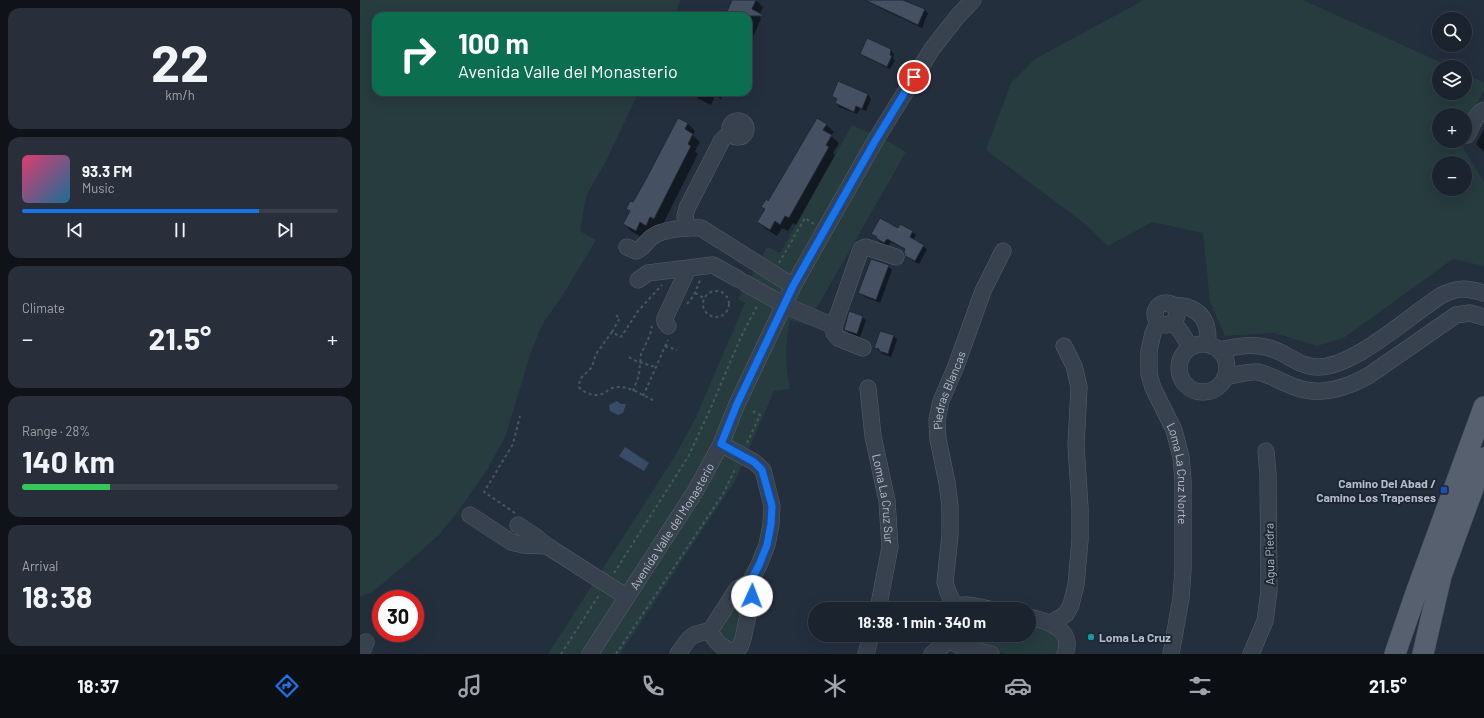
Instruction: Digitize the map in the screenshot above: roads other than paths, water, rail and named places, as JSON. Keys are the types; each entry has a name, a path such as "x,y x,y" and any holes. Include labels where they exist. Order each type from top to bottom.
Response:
{"main road":[{"path":"1395,654 1484,407"},
{"path":"1423,654 1441,576 1480,483 1484,458"}],"street":[{"name":"Avenida Valle del Monasterio","path":"590,654 696,490 721,444 737,404 793,286 875,141 914,77 944,33 972,0"},
{"path":"1472,125 1476,117 1481,111 1484,110"},
{"path":"687,228 685,216 687,208 722,140 731,132"},
{"path":"627,247 636,251 641,250 650,238 656,234 687,228 701,228 793,286"},
{"path":"863,348 838,338 834,334 834,326 861,248 866,246 896,257"},
{"name":"Piedras Blancas","path":"952,602 945,582 950,546 950,506 938,439 937,420 941,401 956,366 983,292 1003,251"},
{"path":"638,280 648,273 685,275 712,265 784,305 834,326"},
{"path":"660,326 665,322 685,275"},
{"path":"1213,347 1226,361 1227,367 1225,377 1216,388 1208,391 1196,391 1189,387 1182,379 1178,368 1182,354 1190,347 1198,344 1213,347 1251,344 1264,346 1276,350 1303,364 1317,367 1334,365 1358,354 1442,295 1456,290 1468,289 1484,293"},
{"name":"Loma La Cruz Norte","path":"1170,654 1181,598 1183,575 1183,480 1181,457 1174,430 1153,388 1149,374 1149,351 1153,333 1166,322 1155,315 1157,308 1163,304 1184,306 1196,311 1208,328 1213,347"},
{"path":"1225,377 1257,372 1307,391 1330,391 1355,383 1368,376 1456,315 1470,313 1484,317"},
{"path":"1166,322 1182,332 1190,347"},
{"path":"1064,346 1074,366 1079,387 1076,445 1080,508 1080,540 1076,585 1072,605 1069,647"},
{"name":"Loma La Cruz Sur","path":"868,388 873,436 887,501 890,547 879,602"},
{"path":"710,631 715,640 722,647 733,653 740,647 752,596 750,582 767,545 771,524 772,506 762,470 754,462 721,444"},
{"name":"Agua Piedra","path":"1251,654 1265,620 1269,591 1268,474 1266,451"},
{"path":"470,515 511,542 523,546 547,546"},
{"path":"518,525 547,546 627,597"},
{"path":"710,631 737,588 750,582"},
{"path":"1051,623 1066,614 1072,605"},
{"path":"1036,619 1051,623 1060,630 1069,647"},
{"name":"Loma La Cruz Norte","path":"1160,654 1174,630"},
{"path":"678,654 689,638 695,633 710,631"},
{"path":"866,654 869,642"},
{"path":"932,654 944,642"},
{"path":"954,642 959,645 991,654"}],"water":[{"path":"617,401 621,404 626,404 623,413 618,415 610,411 609,405"},
{"path":"625,447 649,463 644,471 619,456"}],"place":[{"name":"Camino Del Abad / Camino Los Trapenses","path":"1444,490"},
{"name":"Loma La Cruz","path":"1091,637"}]}
